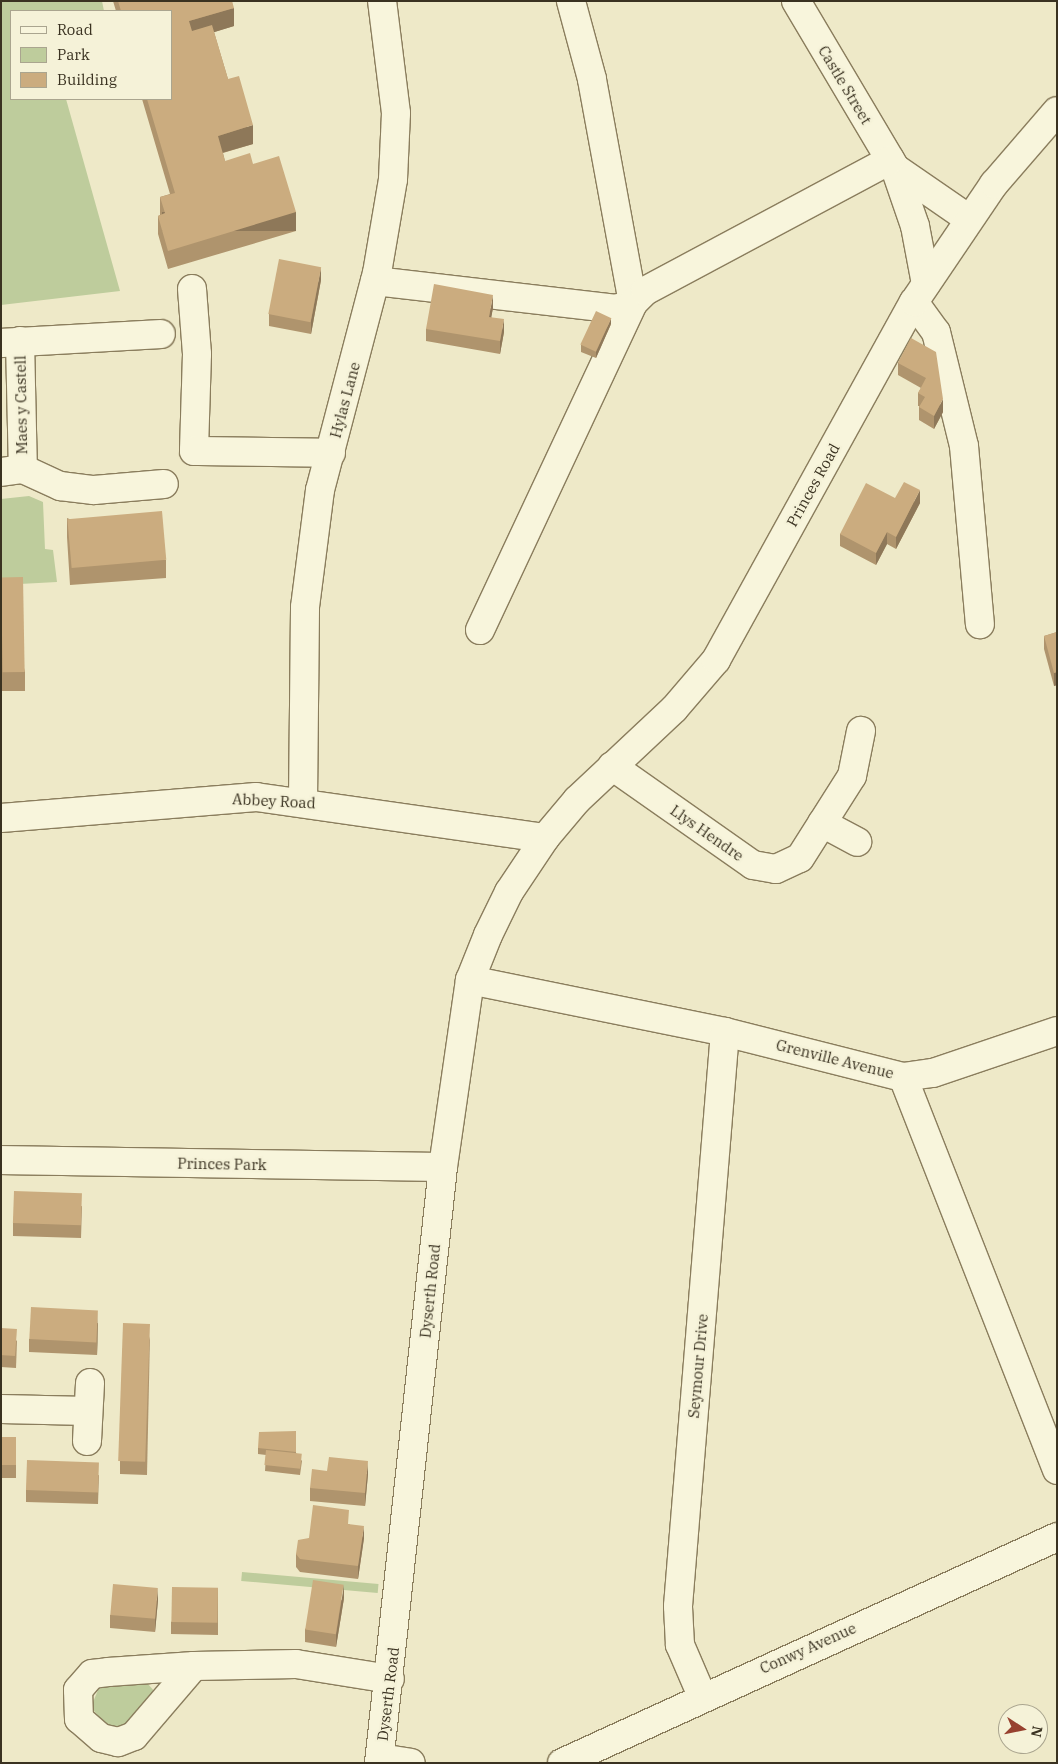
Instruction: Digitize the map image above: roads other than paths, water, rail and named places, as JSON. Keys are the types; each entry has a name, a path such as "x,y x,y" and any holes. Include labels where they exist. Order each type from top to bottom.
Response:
{"street":[{"name":"Hylas Lane","path":"303,801 305,607 320,490 375,281 393,179 396,113 382,1"},
{"path":"571,1 592,79 633,303"},
{"name":"Castle Street","path":"796,1 892,164 915,226 920,293"},
{"name":"Princes Road","path":"545,838 612,766 674,709 716,660 920,293 969,219 1057,111"},
{"path":"480,630 633,303 645,291 892,164"},
{"name":"Castle Street","path":"892,164 969,219"},
{"path":"375,281 616,309 633,303"},
{"path":"192,289 197,354 194,451 331,453"},
{"path":"920,293 936,332 964,446 980,624"},
{"path":"11,342 161,334"},
{"name":"Maes y Castell","path":"11,342 22,473"},
{"path":"22,473 60,486 94,490 164,484"},
{"name":"Llys Hendre","path":"612,766 753,865 776,869 800,858 852,776 861,731"},
{"name":"Abbey Road","path":"1,818 221,799 303,801 545,838"},
{"path":"822,823 856,842"},
{"name":"Dyserth Road","path":"380,1760 443,1167 470,980 509,892 545,838"},
{"name":"Grenville Avenue","path":"470,980 725,1032 903,1077 1057,1470"},
{"path":"903,1077 933,1072 1057,1031"},
{"name":"Seymour Drive","path":"702,1696 680,1645 678,1606 725,1032"},
{"name":"Princes Park","path":"1,1160 443,1167"},
{"path":"87,1441 90,1383"},
{"path":"1,1409 88,1411"},
{"name":"Conwy Avenue","path":"562,1763 702,1696 1057,1537"},
{"path":"194,1666 296,1664 390,1679"},
{"path":"380,1760 411,1763"}]}
